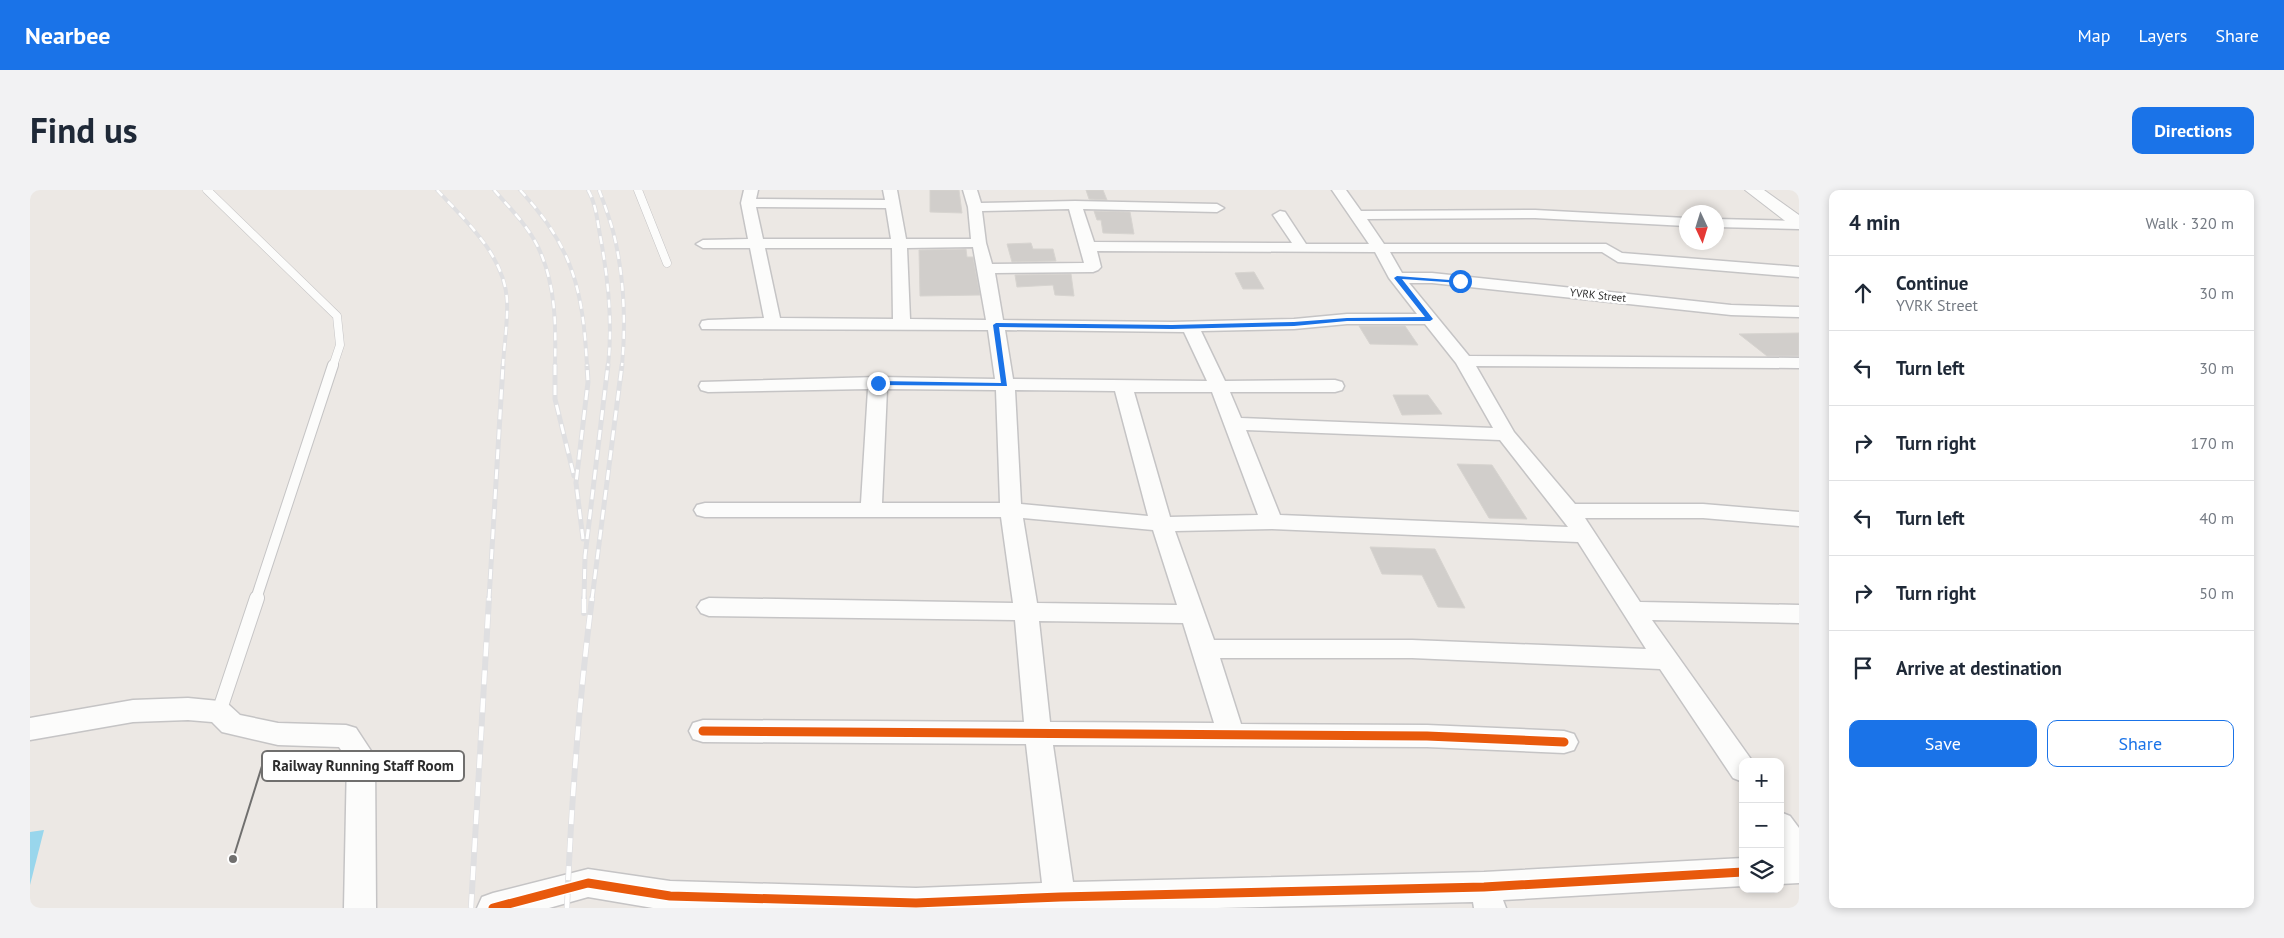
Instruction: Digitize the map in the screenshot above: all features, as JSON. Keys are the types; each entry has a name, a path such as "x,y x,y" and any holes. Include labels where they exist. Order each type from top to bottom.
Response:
{"main road":[{"path":"1753,190 1799,224"}],"street":[{"path":"970,190 975,207 979,243 986,269 1005,385 1011,510 1026,610 1038,733 1061,902"},
{"path":"1339,190 1379,247 1397,278 1464,361 1506,434 1569,511 1633,611 1739,764"},
{"path":"773,323 749,197 891,197 899,243 902,325"},
{"path":"975,207 1075,205 1217,208"},
{"path":"986,269 1094,267 1075,205"},
{"path":"1355,215 1535,214 1679,222"},
{"path":"1280,215 1302,248"},
{"path":"1724,222 1799,224"},
{"path":"703,244 979,243"},
{"path":"1088,246 1606,248 1618,257 1799,272"},
{"name":"YVRK Street","path":"1397,278 1432,278 1730,310 1799,312"},
{"path":"708,325 773,323 1190,326 1430,319"},
{"path":"1190,326 1218,387 1272,522"},
{"path":"1464,361 1799,363"},
{"path":"871,510 878,383"},
{"path":"708,386 878,383 1218,387 1335,386"},
{"path":"1123,386 1161,524 1172,550 1205,649 1231,736"},
{"path":"1233,424 1506,434"},
{"path":"705,510 1011,510 1161,524 1272,522 1584,535"},
{"path":"1569,511 1703,511 1799,519"},
{"path":"709,607 1026,610 1192,614"},
{"path":"1633,611 1799,614"},
{"path":"1205,649 1412,650 1667,660"},
{"path":"30,729 133,711 188,709 219,712 232,724 269,732 346,736 361,757 360,908"},
{"path":"703,731 1427,736 1564,742"},
{"path":"1784,831 1799,852"},
{"path":"1784,870 1799,869"},
{"path":"493,908 588,883 670,896 916,905 1486,898 1739,872"}],"lane":[{"path":"207,190 337,316 340,346 219,712"},
{"path":"638,190 667,263"}],"water":[{"path":"44,830 30,885 30,832"}],"building":[{"path":"930,190 959,190 962,213 930,212"},
{"path":"1086,190 1103,190 1107,200 1089,199"},
{"path":"1094,211 1130,212 1134,234 1103,233 1101,220 1097,220"},
{"path":"1031,243 1033,249 1053,249 1056,261 1012,262 1007,244"},
{"path":"966,249 967,257 973,257 980,295 920,296 919,250"},
{"path":"1254,272 1264,289 1243,289 1235,273"},
{"path":"1071,274 1074,296 1055,295 1053,285 1017,287 1015,275"},
{"path":"1359,326 1405,326 1418,345 1370,344"},
{"path":"1799,333 1799,356 1767,356 1739,334"},
{"path":"1393,395 1428,395 1442,414 1402,415"},
{"path":"1457,464 1492,465 1527,519 1489,518"},
{"path":"1370,547 1435,549 1465,608 1438,607 1422,575 1382,574"}],"railway":[{"path":"437,190 482,240 492,254 499,269 505,285 507,301 503,366"},
{"path":"494,190 528,230 537,245 548,274 554,304 555,399 574,476"},
{"path":"520,190 552,231 572,271 582,314 587,366"},
{"path":"588,190 596,212 607,284 610,317 608,366"},
{"path":"599,190 613,231 620,264 624,315 622,366"},
{"path":"489,599 503,365"},
{"path":"583,539 576,483 588,382 587,365"},
{"path":"584,599 585,556 608,365"},
{"path":"592,599 622,365"},
{"path":"471,908 489,598"},
{"path":"567,908 576,753 592,598"},
{"path":"584,599 584,613"}],"cycle path":[{"path":"703,731 1427,736 1564,742"},
{"path":"493,908 588,883 670,896 916,903 1060,897 1484,887 1739,872"}],"place":[{"name":"Railway Running Staff Room","path":"233,859"}],"route":[{"path":"878,383 1005,385 996,325 1172,327 1294,324 1395,318 1430,319 1397,278 1432,278 1460,281"}]}
